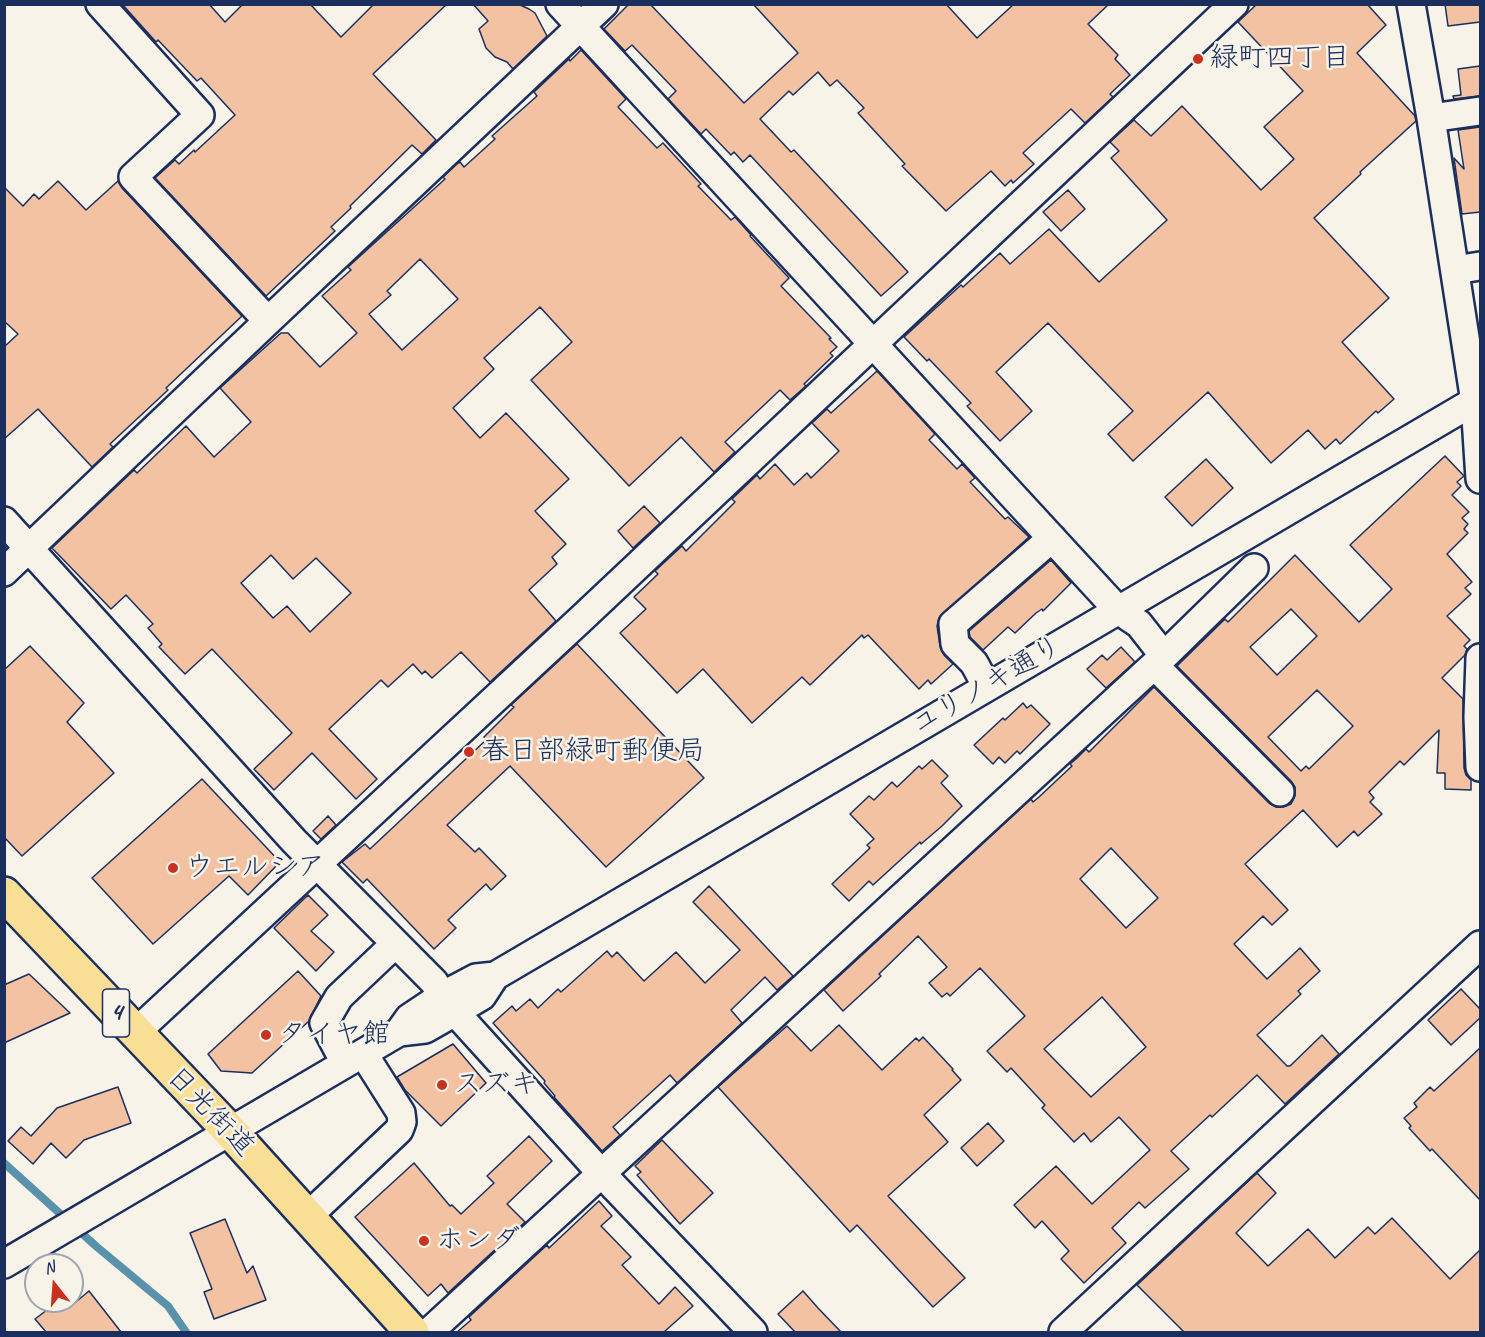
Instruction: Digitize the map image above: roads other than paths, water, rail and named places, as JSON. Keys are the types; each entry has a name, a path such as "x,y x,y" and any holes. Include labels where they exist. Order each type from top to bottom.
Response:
{"highway":[{"name":"日光街道","path":"4,894 229,1130 411,1332"}],"street":[{"path":"100,4 200,115 133,177 268,321"},
{"path":"560,4 1118,610 1138,624 1159,660 1280,792"},
{"path":"4,572 604,4"},
{"path":"135,1033 874,345 1234,4"},
{"path":"1411,4 1431,118 1468,268 1478,400 1480,479"},
{"path":"1431,118 1480,111"},
{"name":"ユリノキ通り","path":"4,1264 399,1032 425,1029 448,1004 482,996 495,976 1478,400"},
{"path":"4,521 316,864 434,982 448,1004 602,1174 753,1332"},
{"path":"987,687 974,663 955,644 953,624 1052,538"},
{"path":"429,1332 1159,660 1254,568"},
{"path":"1480,658 1478,717 1480,767"},
{"path":"307,1217 399,1130 402,1122 401,1113 324,1023 339,997 395,944"},
{"path":"1071,1329 1480,945"}],"waterway":[{"path":"4,1163 97,1247 168,1306 186,1332"}],"place":[{"name":"緑町四丁目","path":"1198,59"},
{"name":"春日部緑町郵便局","path":"469,752"},
{"name":"ウエルシア","path":"173,868"},
{"name":"タイヤ館","path":"266,1035"},
{"name":"スズキ","path":"442,1085"},
{"name":"ホンダ","path":"424,1241"}]}
